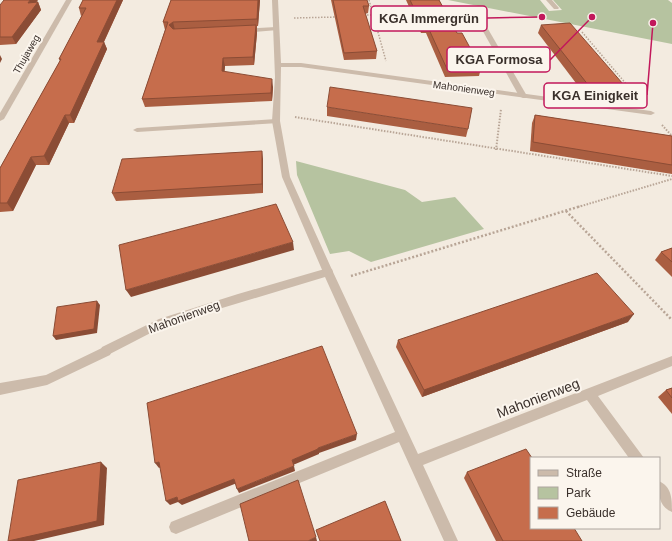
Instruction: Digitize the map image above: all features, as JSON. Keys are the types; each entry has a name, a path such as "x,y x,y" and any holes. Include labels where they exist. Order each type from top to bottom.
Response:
{"street":[{"name":"Thujaweg","path":"0,119 69,0"},
{"path":"275,0 278,65 276,118 286,177 330,277 451,541"},
{"path":"549,0 556,8"},
{"path":"478,17 523,96"},
{"path":"237,31 276,29"},
{"name":"Mahonienweg","path":"278,65 301,65 651,113"},
{"path":"137,130 276,118"},
{"name":"Mahonienweg","path":"0,390 47,380 163,322 238,298 330,277"},
{"name":"Mahonienweg","path":"415,462 672,361"},
{"path":"590,394 636,457"},
{"path":"176,527 402,435"},
{"path":"660,489 672,505"}],"path":[{"path":"369,0 391,78"},
{"path":"358,16 373,15"},
{"path":"276,19 343,16"},
{"path":"582,32 672,136"},
{"path":"496,150 503,93"},
{"path":"276,118 496,150 672,178"},
{"path":"330,277 566,211 672,178"},
{"path":"566,211 672,320"}],"green space":[{"path":"448,0 540,0 549,11 562,10 553,0 668,0 672,3 672,44"},
{"path":"296,161 405,190 422,202 455,197 484,229 371,262 349,251 330,254 297,175"}],"building":[{"path":"4,0 30,0 28,3 38,2 12,37 0,37 0,5"},
{"path":"83,0 117,0 97,42 104,42 70,115 65,115 44,156 31,157 7,203 0,203 0,168 61,59 59,59 86,8 79,8"},
{"path":"171,0 258,0 257,19 173,22 169,25 173,29 256,25 253,57 223,58 222,71 272,79 271,93 142,99 168,22 163,22"},
{"path":"333,0 367,0 369,6 363,6 377,51 344,53"},
{"path":"410,0 439,0 457,33 462,33 481,68 447,69 427,25 422,25"},
{"path":"570,23 623,84 589,86 541,25"},
{"path":"330,87 472,108 468,129 327,107"},
{"path":"535,115 672,136 672,165 533,142"},
{"path":"262,151 262,184 112,193 122,159"},
{"path":"276,204 293,242 126,290 119,245"},
{"path":"672,248 672,262 661,252"},
{"path":"597,273 634,314 424,390 398,340"},
{"path":"97,301 94,329 53,336 57,307"},
{"path":"322,346 357,434 318,448 292,460 294,466 237,489 234,479 178,501 177,497 166,501 159,462 155,463 147,403"},
{"path":"672,388 672,398 666,390"},
{"path":"526,449 531,457 530,457 530,529 575,529 582,541 503,541 467,472"},
{"path":"101,462 97,521 8,541 18,480"},
{"path":"298,480 316,537 308,541 249,541 240,504"},
{"path":"385,501 401,541 320,541 316,530"}],"place":[{"name":"KGA Immergrün","path":"542,17"},
{"name":"KGA Formosa","path":"592,17"},
{"name":"KGA Einigkeit","path":"653,23"}]}
